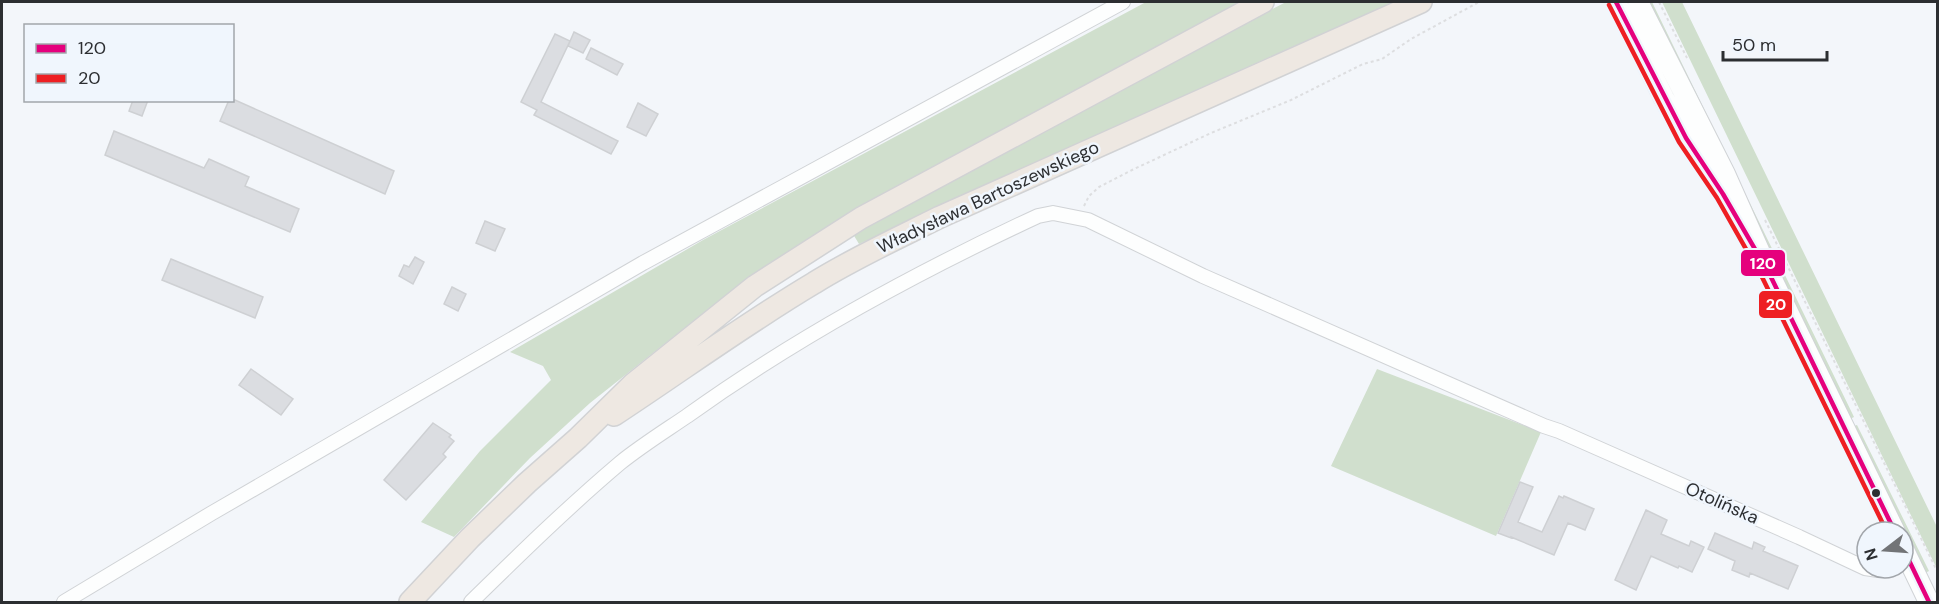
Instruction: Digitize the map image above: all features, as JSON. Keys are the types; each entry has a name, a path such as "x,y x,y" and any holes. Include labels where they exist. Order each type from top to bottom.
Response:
{"main road":[{"name":"Władysława Bartoszewskiego","path":"410,603 470,538 633,384 754,286 861,218 1263,2"},
{"name":"Władysława Bartoszewskiego","path":"578,438 751,321 816,281 882,246 962,207 1421,2"},
{"path":"1616,2 1686,138 1728,202 1770,275"},
{"path":"1638,2 1725,174 1770,275 1889,520"},
{"path":"1915,575 1929,603"}],"street":[{"path":"64,603 212,513 643,264 1123,2"},
{"name":"Otolińska","path":"471,603 542,533 621,462 762,363 860,305 985,240 1045,214 1053,213 1079,217 1100,225 1203,276 1855,563"}],"path":[{"path":"1079,217 1089,196 1099,187 1210,133 1291,100 1363,64 1382,59 1411,39 1479,2"},
{"path":"1659,2 1690,66"},
{"path":"1763,215 1938,573"}],"green space":[{"path":"1146,2 1240,2 882,194 749,277 590,403 530,458 454,537 421,522 480,451 551,380 543,366 510,352 703,240"},
{"path":"1286,2 1396,2 859,244 853,234 1016,142"},
{"path":"1647,2 1652,2 1854,417 1850,419"},
{"path":"1662,2 1682,2 1937,527 1937,569"},
{"path":"1377,369 1541,432 1496,536 1331,466"},
{"path":"1857,425 1904,520 1899,520 1854,426"},
{"path":"1915,543 1929,571 1925,573 1915,552"}],"building":[{"path":"574,32 590,40 583,53 568,46"},
{"path":"555,34 570,41 541,102 618,141 611,154 534,115 537,110 521,102"},
{"path":"591,48 623,64 617,75 586,59"},
{"path":"235,100 394,171 385,194 220,121 228,102"},
{"path":"132,102 147,102 142,116 129,111"},
{"path":"638,103 658,114 646,136 627,127"},
{"path":"114,131 204,168 209,159 249,177 245,186 299,209 290,232 105,155"},
{"path":"485,221 505,229 495,251 476,243"},
{"path":"415,257 424,262 413,284 399,276 404,265 409,267"},
{"path":"171,259 263,297 255,318 162,280"},
{"path":"452,287 466,294 458,311 444,304"},
{"path":"251,369 293,399 281,415 239,385"},
{"path":"433,423 451,435 449,437 454,441 443,454 446,457 406,500 384,480"},
{"path":"1520,482 1533,487 1518,522 1542,532 1559,496 1563,498 1564,496 1594,509 1585,530 1568,523 1554,555 1498,533"},
{"path":"1646,510 1667,520 1661,534 1689,546 1691,541 1704,547 1692,572 1651,556 1636,590 1615,580"},
{"path":"1715,533 1752,549 1754,542 1765,547 1763,551 1798,566 1788,589 1750,573 1749,577 1732,570 1735,561 1708,549"}],"transit line":[{"name":"120","path":"1616,2 1686,138 1723,194 1770,275 1889,520"},
{"name":"20","path":"1609,5 1679,142 1717,198 1763,279 1881,520"},
{"name":"120","path":"1915,573 1929,602"}]}
